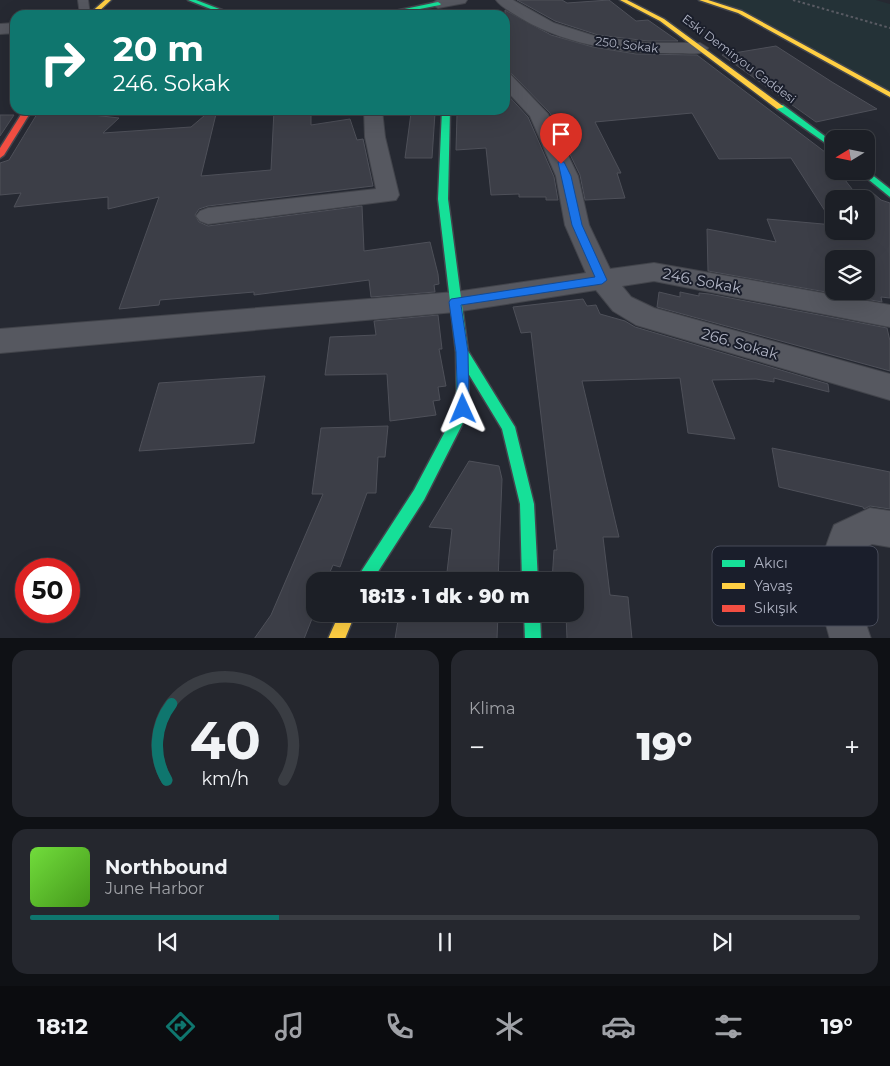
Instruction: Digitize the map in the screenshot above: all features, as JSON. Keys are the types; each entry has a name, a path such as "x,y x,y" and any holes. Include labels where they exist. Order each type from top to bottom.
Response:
{"main road":[{"path":"97,10 108,0"},
{"path":"191,0 218,10"},
{"name":"Eski Demiryou Caddesi","path":"625,0 662,20 825,140"},
{"path":"702,0 740,12 890,94"},
{"path":"411,10 437,6"},
{"path":"0,155 25,115"},
{"path":"369,572 420,495 463,409 462,352 443,199 446,115"},
{"path":"873,180 890,194"},
{"path":"462,352 508,427 527,504 530,572"},
{"path":"336,638 343,622"},
{"path":"532,622 533,638"}],"street":[{"path":"437,6 460,0"},
{"name":"250. Sokak","path":"504,0 519,11 543,23 600,44 652,50 700,48"},
{"path":"515,26 543,23"},
{"name":"266. Sokak","path":"510,84 539,114 567,176 577,225 602,280 622,304 646,317 890,386"},
{"path":"208,216 388,195 375,137 373,115"},
{"name":"246. Sokak","path":"0,341 455,302 654,272 890,316"},
{"path":"844,546 847,538 870,526 890,529"},
{"path":"847,626 851,638"}],"path":[{"path":"793,0 890,28"}],"shaded area":[{"path":"702,0 876,0 890,4 890,96 740,12"}],"building":[{"path":"517,0 562,0 567,3 609,0 636,21 648,20 678,41 648,41 598,35 555,21"},
{"path":"510,13 551,35 593,47 636,54 697,55 825,152 825,180 845,180 853,190 825,190 825,211 791,158 719,159 692,113 595,122 621,173 617,173 625,198 585,200 580,175 550,113 510,73"},
{"path":"776,46 877,109 816,122 722,55"},
{"path":"510,97 528,117 554,177 558,200 546,200 546,197 519,197 519,194 491,195 486,148 456,150 457,115 510,115"},
{"path":"0,115 14,115 0,136"},
{"path":"36,115 93,115 119,118 103,133 191,127 205,115 216,115 201,176 271,170 274,115 311,115 311,125 350,119 357,140 363,139 373,186 208,206 199,209 195,215 199,222 208,226 362,206 364,251 430,242 439,284 434,285 435,292 371,297 369,280 254,295 254,292 160,300 159,305 119,309 159,197 108,209 108,197 14,207 21,193 0,195 0,163 9,160"},
{"path":"411,115 435,115 432,158 405,158"},
{"path":"875,195 881,200 890,203 890,298 881,297 882,302 871,300 875,300 875,250 825,250 825,292 708,271 707,229 776,242 767,219 825,224 825,240 875,240"},
{"path":"659,292 680,297 680,292 699,296 699,293 709,294 887,328 890,341 890,371 657,307"},
{"path":"583,299 587,306 596,305 600,314 625,321 635,327 828,384 829,392 774,378 774,382 756,379 712,380 735,439 688,433 680,378 582,381 619,537 603,537 610,595 628,597 632,638 567,638 566,622 584,622 584,572 553,572 554,550 557,550 531,332 521,333 513,307"},
{"path":"438,315 442,349 439,349 446,386 438,387 440,400 433,401 436,415 390,421 387,374 325,375 330,337 376,335 374,321"},
{"path":"265,376 254,443 139,451 159,383"},
{"path":"388,426 385,457 378,457 376,493 367,493 340,567 333,565 330,572 306,572 306,622 311,622 304,638 255,638 271,615 323,494 312,494 321,428"},
{"path":"772,448 890,472 890,509 870,506 864,509 863,507 779,487"},
{"path":"469,461 499,466 502,479 498,572 447,572 452,529 429,527"},
{"path":"398,622 498,622 497,638 395,638"}],"traffic: fast":[{"path":"191,0 218,10"},
{"path":"406,10 438,4"},
{"path":"780,107 825,140"},
{"path":"369,572 419,495 463,409 462,352 443,199 446,115"},
{"path":"873,180 890,194"},
{"path":"462,352 508,427 527,504 530,572"},
{"path":"532,622 533,638"}],"traffic: slow":[{"path":"97,10 108,0"},
{"path":"623,0 662,20 780,107"},
{"path":"702,0 740,12 890,95"},
{"path":"336,638 343,622"}],"traffic: jam":[{"path":"0,155 25,115"}],"route":[{"path":"463,409 462,352 455,302 602,280 577,225 567,176 561,164"}]}
